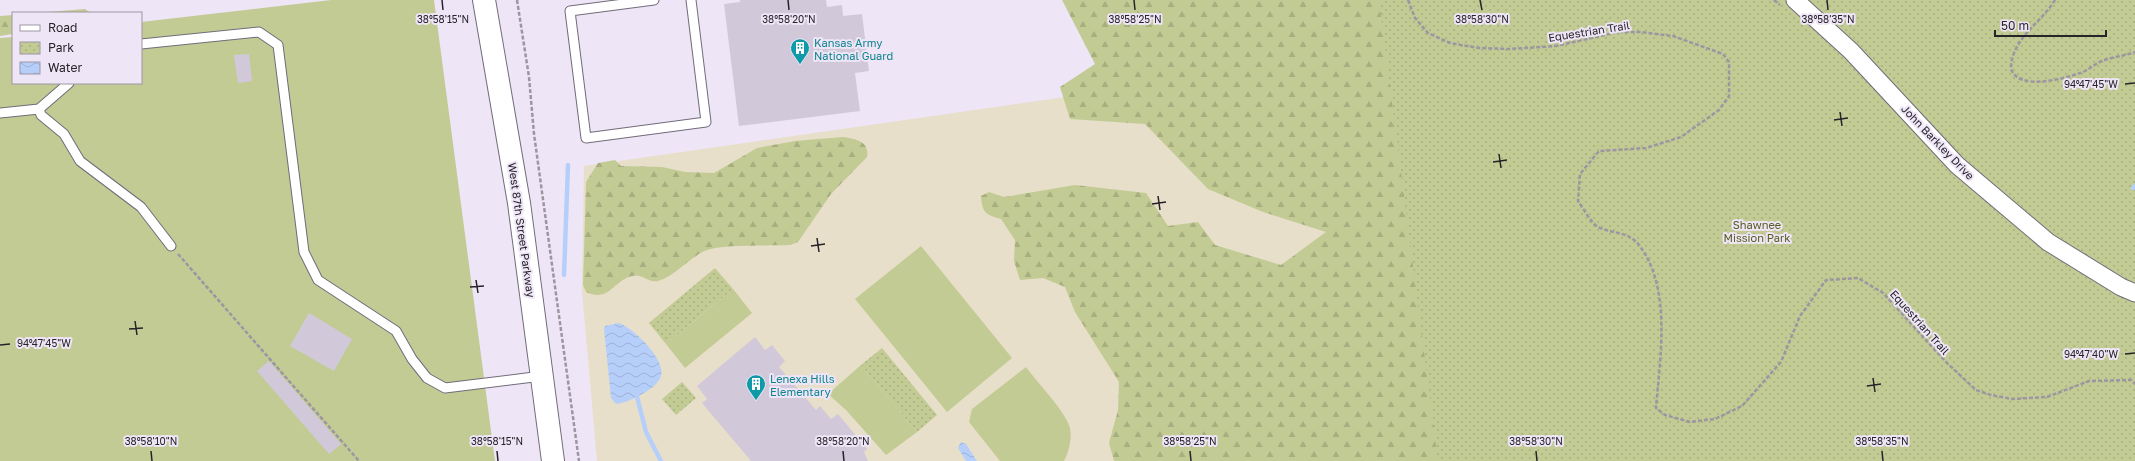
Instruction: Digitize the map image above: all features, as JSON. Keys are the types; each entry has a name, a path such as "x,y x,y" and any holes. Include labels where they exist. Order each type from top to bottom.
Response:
{"main road":[{"name":"West 87th Street Parkway","path":"484,0 519,203 554,461"}],"street":[{"name":"John Barkley Drive","path":"1794,0 1851,51 1957,165 2048,242 2121,287 2135,292"}],"lane":[{"path":"654,0 609,3 570,11 586,138 706,122 691,0"},
{"path":"142,44 259,32 278,45 304,252 318,280 396,331 412,359 427,378 445,388 542,376"},
{"path":"0,113 39,109 68,84"},
{"path":"39,109 41,115 64,134 80,161 141,207 172,246"}],"path":[{"path":"517,0 529,77 534,134 579,461"},
{"name":"Equestrian Trail","path":"1408,0 1415,18 1428,33 1458,44 1479,48 1510,49 1556,46 1618,32 1641,32 1673,36 1722,54 1729,62 1729,96 1719,110 1681,137 1646,148 1599,151 1580,174 1578,201 1597,227 1627,235 1639,245 1656,278 1662,340 1656,408 1665,414 1690,422 1715,419 1742,406 1781,362 1800,316 1826,280 1852,278 1858,278 1884,293 1907,317 1921,336 1976,390 1991,395 2012,399 2047,397 2089,381 2131,380 2135,384"},
{"path":"2055,0 2047,12 2025,33 2013,55 2011,69 2018,78 2027,81 2054,80 2081,73 2103,61 2135,52"},
{"path":"172,246 358,461"}],"shaded area":[{"path":"1385,51 1438,461 597,461 582,291 584,166"}],"green space":[{"path":"331,0 434,0 495,461 0,461 0,38 12,37 12,84 142,84 142,22"},
{"path":"1062,0 1527,0 2135,461 1114,461 1109,443 1118,410 1119,382 1075,312 1065,287 1043,278 1020,280 1014,261 1015,240 1001,219 988,214 984,210 981,196 989,192 1004,197 1075,185 1146,193 1168,226 1198,222 1215,245 1281,265 1326,232 1263,212 1208,189 1145,124 1070,119 1060,87 1095,64"},
{"name":"Shawnee Mission Park","path":"1379,0 2135,0 2135,461 1438,461"},
{"path":"85,9 90,12 48,12"},
{"path":"12,15 12,34 0,36 0,16"},
{"path":"843,137 857,140 864,144 866,147 867,157 831,194 798,242 790,245 714,248 700,253 665,279 651,281 636,275 626,278 606,293 594,295 586,292 583,285 586,182 598,163 615,160 621,166 662,167 685,172 714,173 757,148 795,141"},
{"path":"921,246 1012,358 947,412 855,299"},
{"path":"715,268 733,289 666,344 649,323"},
{"path":"733,289 752,313 685,368 666,344"},
{"path":"882,348 937,415 917,432 861,365"},
{"path":"861,365 917,432 886,455 846,410 828,394"},
{"path":"1026,367 1057,405 1070,428 1069,449 1064,461 1000,461 969,422 972,409"},
{"path":"682,382 696,398 676,415 662,399"}],"water":[{"path":"619,323 640,337 654,353 659,361 661,376 659,381 643,394 618,404 611,398 604,329 605,326"},
{"path":"961,442 966,444 977,461 966,461 958,448"}],"building":[{"name":"Kansas Army National Guard","path":"740,0 826,0 827,7 842,5 843,16 862,14 869,71 855,73 860,111 739,126 724,4 740,2"},
{"path":"249,54 252,81 238,83 234,55"},
{"path":"309,313 352,339 334,371 290,346"},
{"name":"Lenexa Hills Elementary","path":"755,337 765,350 772,345 785,361 779,367 816,410 820,406 831,419 838,414 867,449 864,452 868,461 751,461 702,403 707,399 697,386"},
{"path":"269,361 341,444 329,454 257,371"}],"waterway":[{"path":"564,275 568,165"},
{"path":"637,397 646,432 661,461"}],"place":[{"name":"Kansas Army National Guard","path":"800,65"},
{"name":"Lenexa Hills Elementary","path":"756,401"}]}
